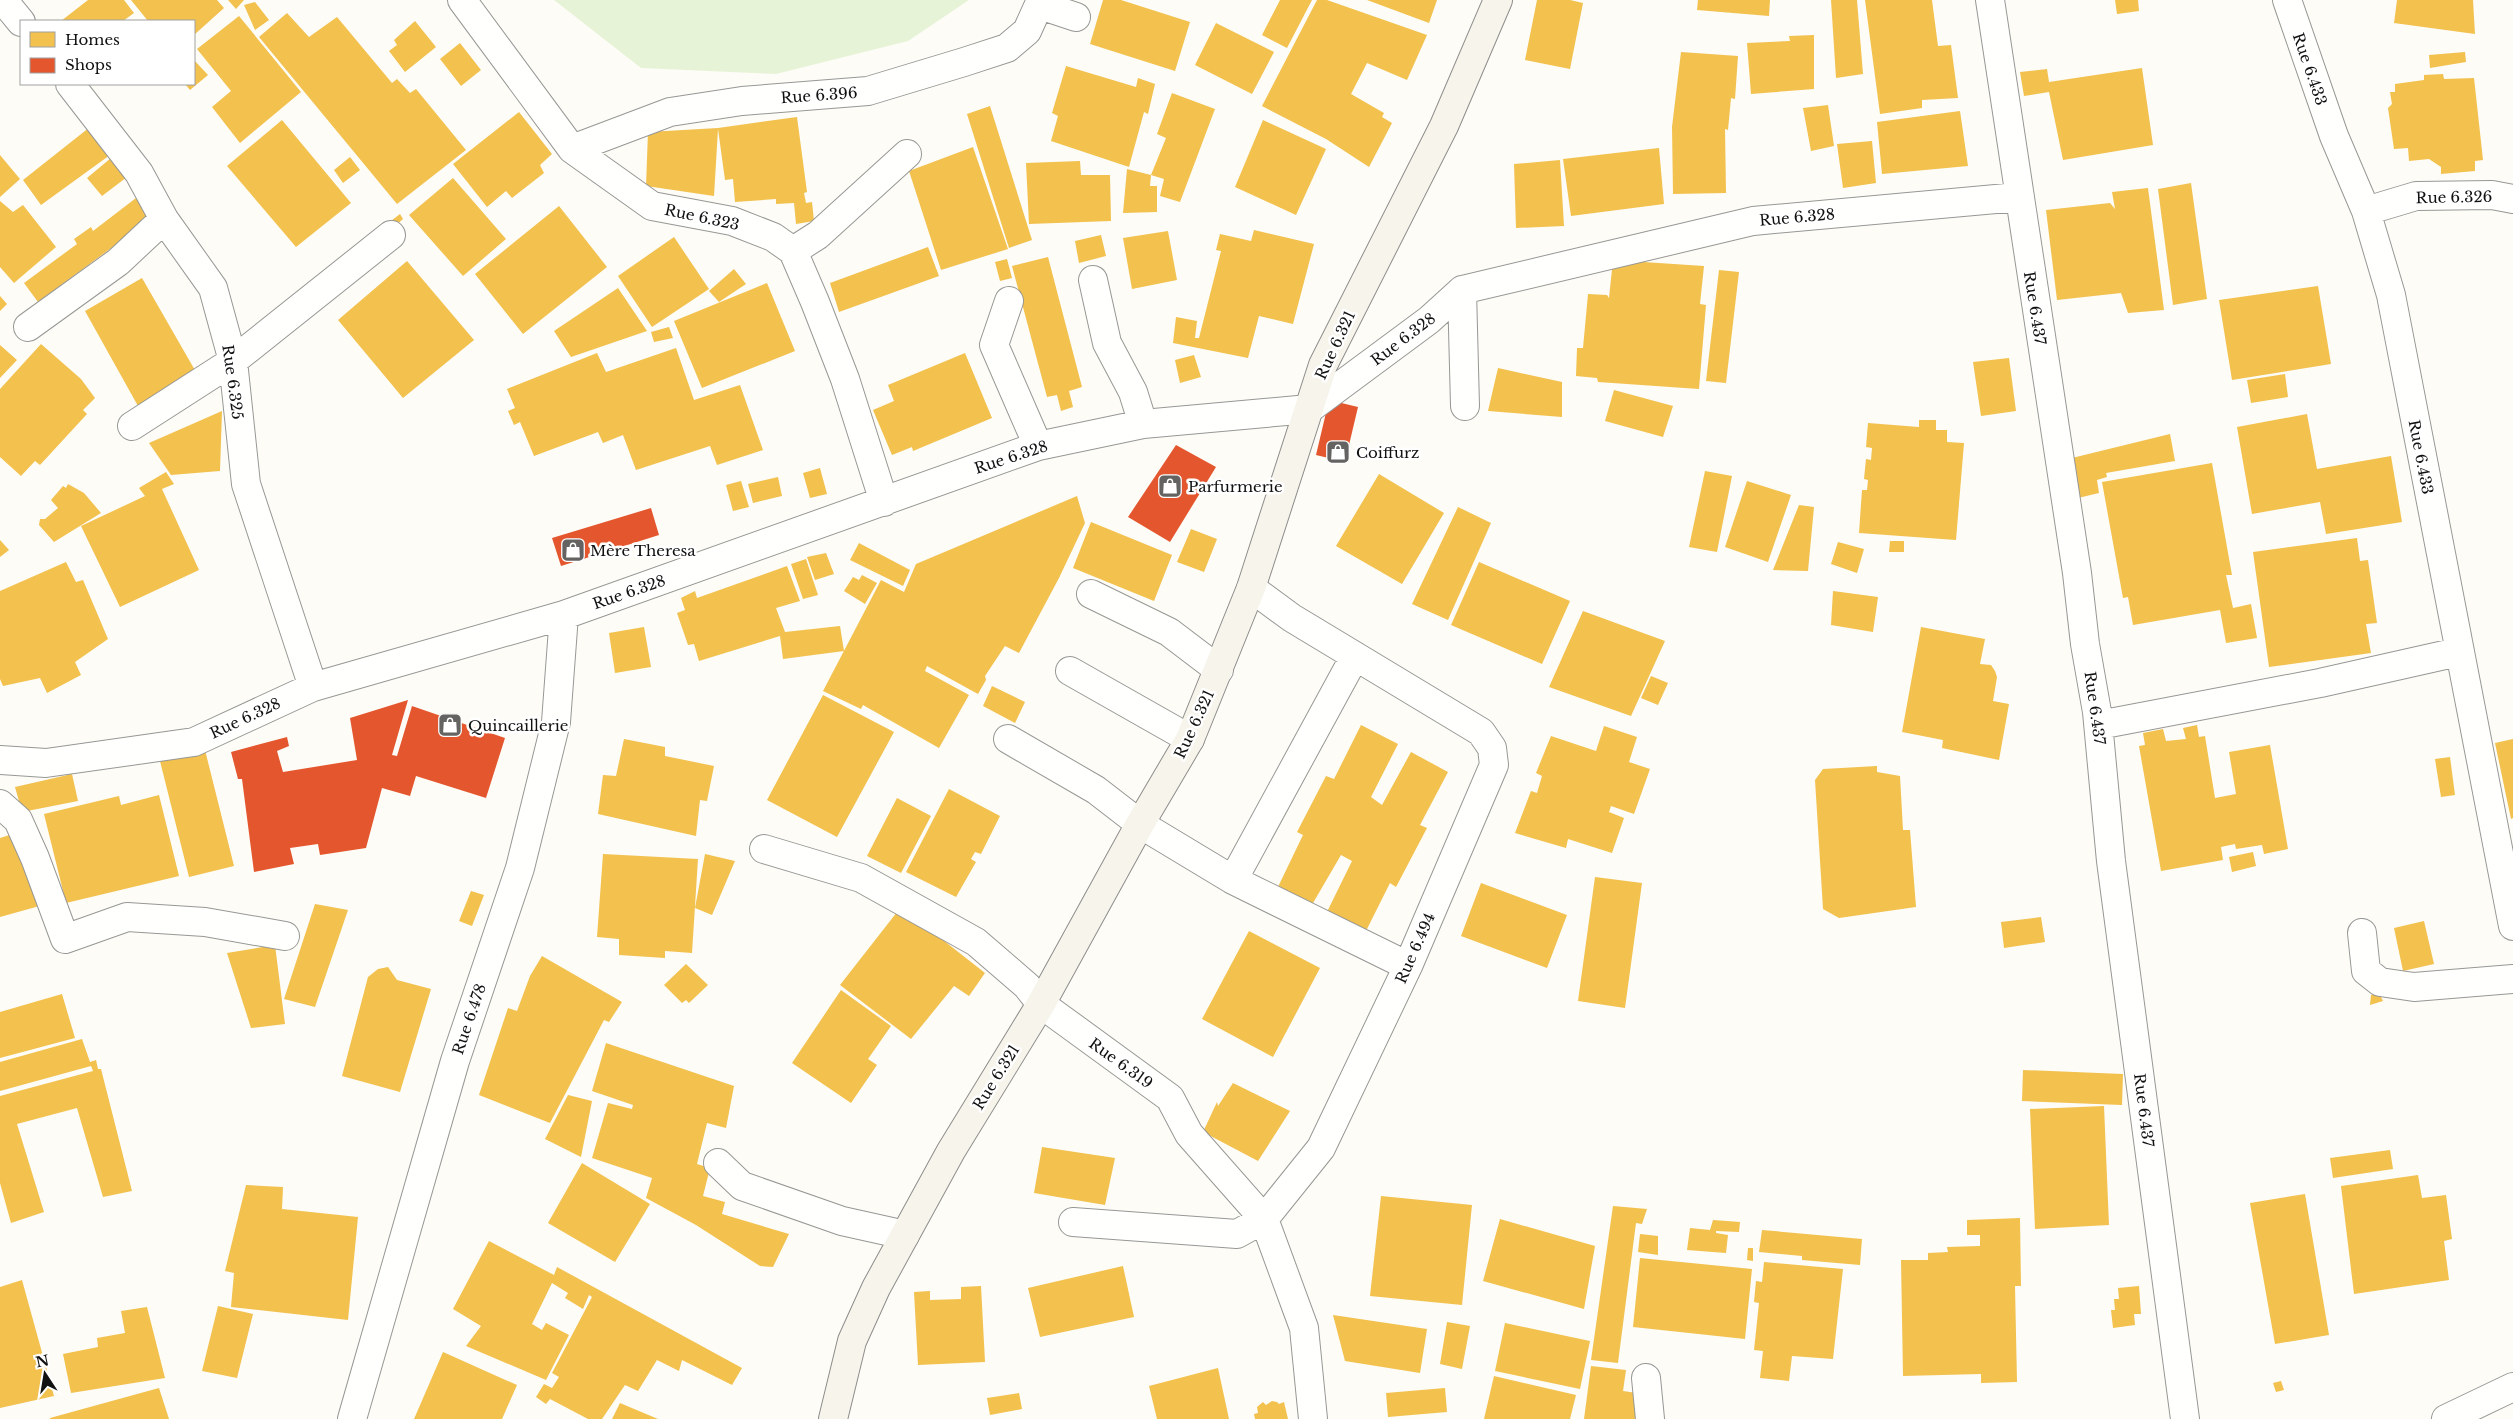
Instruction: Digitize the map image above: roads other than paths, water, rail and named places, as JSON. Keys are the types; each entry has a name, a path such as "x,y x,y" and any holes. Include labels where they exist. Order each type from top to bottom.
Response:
{"street":[{"path":"4,0 20,21"},
{"name":"Rue 6.323","path":"462,0 572,149 652,206 732,221 773,237 792,251 816,302 844,379 884,502"},
{"name":"Rue 6.321","path":"833,1419 852,1341 876,1288 951,1151 1041,1004 1140,824 1190,739 1251,588 1324,366 1444,126 1498,0"},
{"name":"Rue 6.437","path":"1990,0 2018,197 2099,725 2111,861 2185,1419"},
{"name":"Rue 6.433","path":"2287,0 2334,136 2366,211 2391,295 2458,652 2513,926"},
{"path":"1041,2 1076,17"},
{"name":"Rue 6.396","path":"572,149 670,112 742,101 868,91 964,62 1007,48 1027,31 1041,2"},
{"name":"Rue 6.325","path":"71,85 139,173 164,219 213,288 233,361 246,484 313,686"},
{"path":"792,251 818,235 907,154"},
{"name":"Rue 6.326","path":"2366,211 2416,196 2492,195 2513,199"},
{"name":"Rue 6.328","path":"0,760 46,763 194,742 313,686 564,615 1038,446 1143,424 1309,409 1429,320 1462,290 1753,221 2018,197"},
{"path":"28,327 118,262 164,219"},
{"path":"132,426 233,361 390,234"},
{"path":"1093,280 1107,343 1134,392 1143,424"},
{"path":"1462,290 1465,406"},
{"path":"1009,301 994,345 1038,446"},
{"name":"Rue 6.494","path":"1073,1222 1237,1234 1264,1219 1321,1148 1408,966 1494,764 1492,748 1480,732 1292,618 1251,588"},
{"path":"1091,594 1169,632 1219,670"},
{"name":"Rue 6.478","path":"352,1419 455,1061 520,868 556,722 564,615"},
{"path":"2099,725 2320,683 2458,652"},
{"path":"1233,880 1355,656"},
{"path":"1070,671 1190,739"},
{"path":"1008,738 1096,790 1140,824 1233,880 1408,966"},
{"path":"0,804 18,820 35,858 65,939 127,917 204,922 284,936"},
{"name":"Rue 6.319","path":"764,849 861,878 976,942 1027,986 1041,1004 1170,1098 1189,1134 1264,1219 1304,1328 1313,1419"},
{"path":"2362,933 2366,971 2380,982 2414,987 2513,979"},
{"path":"718,1163 742,1186 842,1220 905,1235"},
{"path":"1646,1378 1650,1419"},
{"path":"2446,1419 2513,1387"}],"place":[{"name":"Coiffurz","path":"1338,452"},
{"name":"Parfurmerie","path":"1170,486"},
{"name":"Mère Theresa","path":"573,550"},
{"name":"Quincaillerie","path":"450,725"}]}
